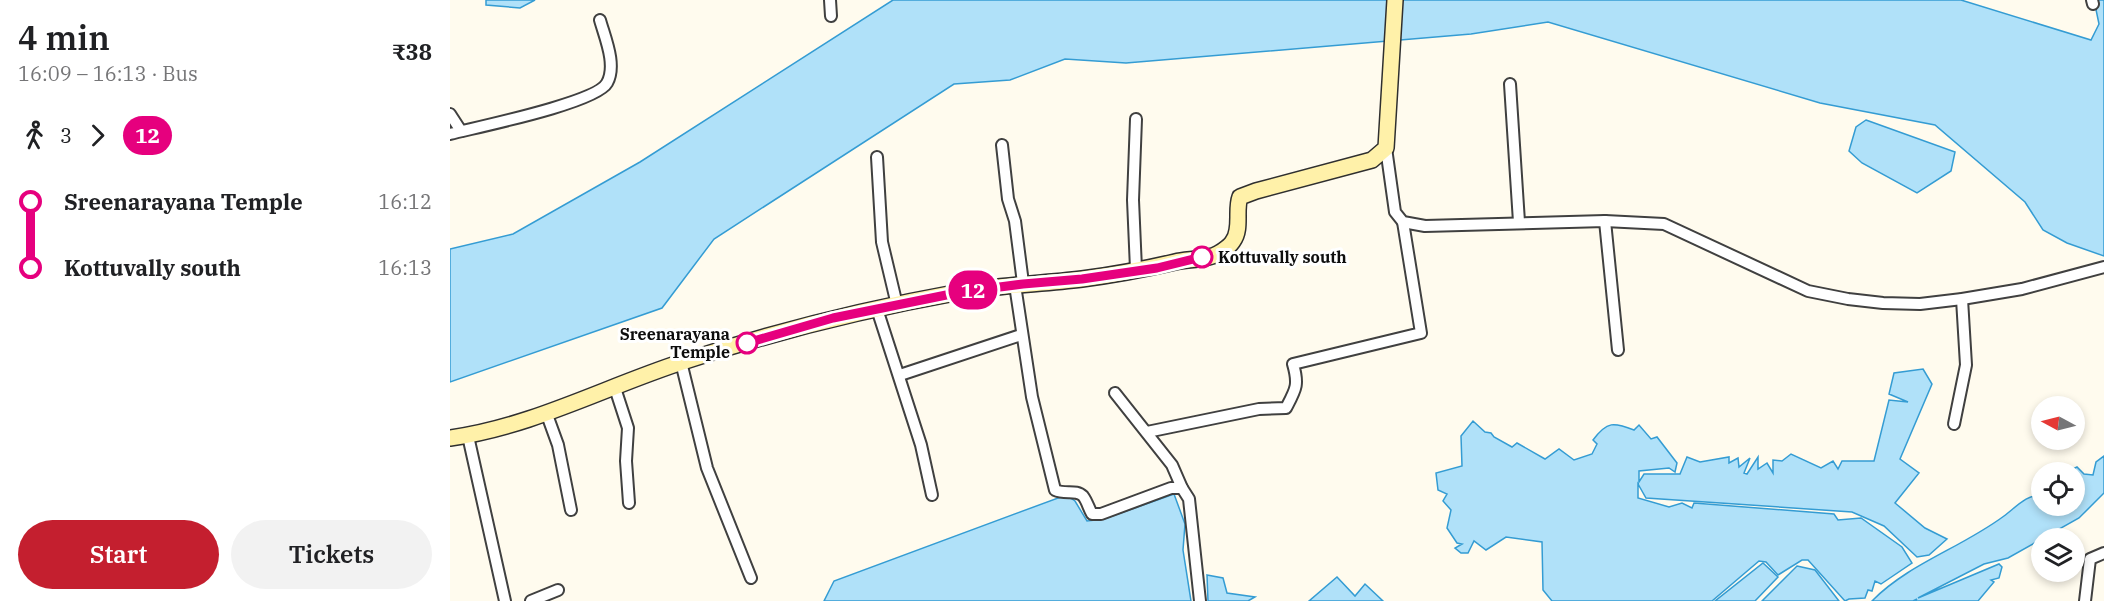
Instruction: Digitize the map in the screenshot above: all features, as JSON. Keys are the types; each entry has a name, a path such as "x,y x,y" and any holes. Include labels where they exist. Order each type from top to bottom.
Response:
{"main road":[{"path":"450,438 468,436 546,412 681,362 833,318 961,292 1082,279 1136,269 1157,268 1174,262 1218,254 1233,241 1237,230 1240,197 1372,160 1386,148 1395,0"}],"street":[{"path":"830,0 831,16"},
{"path":"450,114 455,133 555,107 590,95 607,85 610,59 600,20"},
{"path":"1510,84 1519,222"},
{"path":"1136,118 1133,200 1136,269"},
{"path":"1002,145 1008,198 1015,221 1021,335 1032,397 1055,490 1063,494 1075,492 1083,496 1092,514 1101,514 1171,488 1182,488"},
{"path":"1147,432 1259,409 1286,408 1298,379 1293,364 1421,333 1403,222 1395,212 1386,148"},
{"path":"877,158 882,242 897,305"},
{"path":"1403,222 1425,226 1605,221 1664,224 1808,291 1883,303 1920,304 2022,290 2104,267"},
{"path":"1605,221 1618,350"},
{"path":"1954,424 1966,365 1962,299"},
{"path":"877,309 921,445 932,495"},
{"path":"900,375 1021,335"},
{"path":"681,362 707,468 752,578"},
{"path":"615,388 628,428 626,461 629,502"},
{"path":"1115,393 1172,465 1189,499 1200,601"},
{"path":"546,412 558,445 572,510"},
{"path":"468,436 505,601"},
{"path":"2085,601 2090,559 2104,553"},
{"path":"531,601 558,590"}],"water":[{"path":"486,0 535,0 520,8 486,5"},
{"path":"893,0 1961,0 2091,40 2099,24 2094,0 2104,0 2104,256 2067,243 2043,230 2025,202 1935,125 1820,103 1548,22 1471,34 1126,63 1065,59 1010,80 954,84 714,239 662,308 450,382 450,249 513,234 640,162"},
{"path":"1866,120 1955,152 1951,171 1917,193 1862,163 1849,151 1856,127"},
{"path":"1923,369 1932,384 1900,459 1919,473 1895,503 1925,528 1947,539 1929,555 1917,557 1884,526 1852,512 1646,498 1638,484 1638,498 1669,507 1682,503 1692,508 1694,503 1834,514 1838,520 1861,518 1902,547 1912,563 1881,584 1875,581 1872,591 1868,590 1865,598 1845,601 1808,560 1802,560 1778,575 1766,562 1759,561 1712,601 1552,601 1543,590 1542,542 1506,537 1486,550 1474,541 1468,553 1461,553 1455,548 1462,544 1457,543 1447,528 1451,510 1443,501 1447,494 1438,490 1436,473 1462,466 1461,436 1473,421 1485,432 1491,433 1512,447 1517,443 1545,459 1559,449 1574,460 1592,454 1597,444 1593,440 1607,426 1616,425 1634,430 1639,425 1651,439 1657,437 1677,463 1675,472 1669,468 1639,471 1639,482 1644,474 1680,474 1687,457 1700,462 1729,457 1729,463 1738,458 1739,467 1750,458 1744,473 1747,474 1758,457 1758,469 1767,463 1773,473 1773,460 1782,461 1791,454 1821,468 1833,461 1838,469 1842,461 1874,461 1889,400 1908,402 1889,394 1894,373"},
{"path":"2104,456 2104,493 2085,512 2085,474 2093,475 2096,462"},
{"path":"1174,494 1185,524 1183,550 1191,601 824,601 834,581 1066,495 1075,501 1087,521 1104,519"},
{"path":"2031,497 2031,516 2081,516 2061,528 2031,528 2031,545 2008,558 1984,564 1918,598 1999,564 2002,567 1999,578 1991,580 1994,582 1978,601 1915,601 1917,599 1913,601 1872,601 1886,588 1918,566 1970,538"},
{"path":"1763,563 1778,577 1755,601 1715,601"},
{"path":"1797,566 1815,570 1839,601 1762,601"},
{"path":"1207,575 1223,578 1227,593 1255,597 1248,601 1208,601"},
{"path":"1337,577 1355,596 1365,584 1383,601 1309,601"}],"bus line":[{"name":"12","path":"747,343 833,318 961,292 1082,279 1136,269 1157,268 1202,257"}],"place":[{"name":"Kottuvally south","path":"1202,257"},
{"name":"Sreenarayana Temple","path":"747,343"}]}
